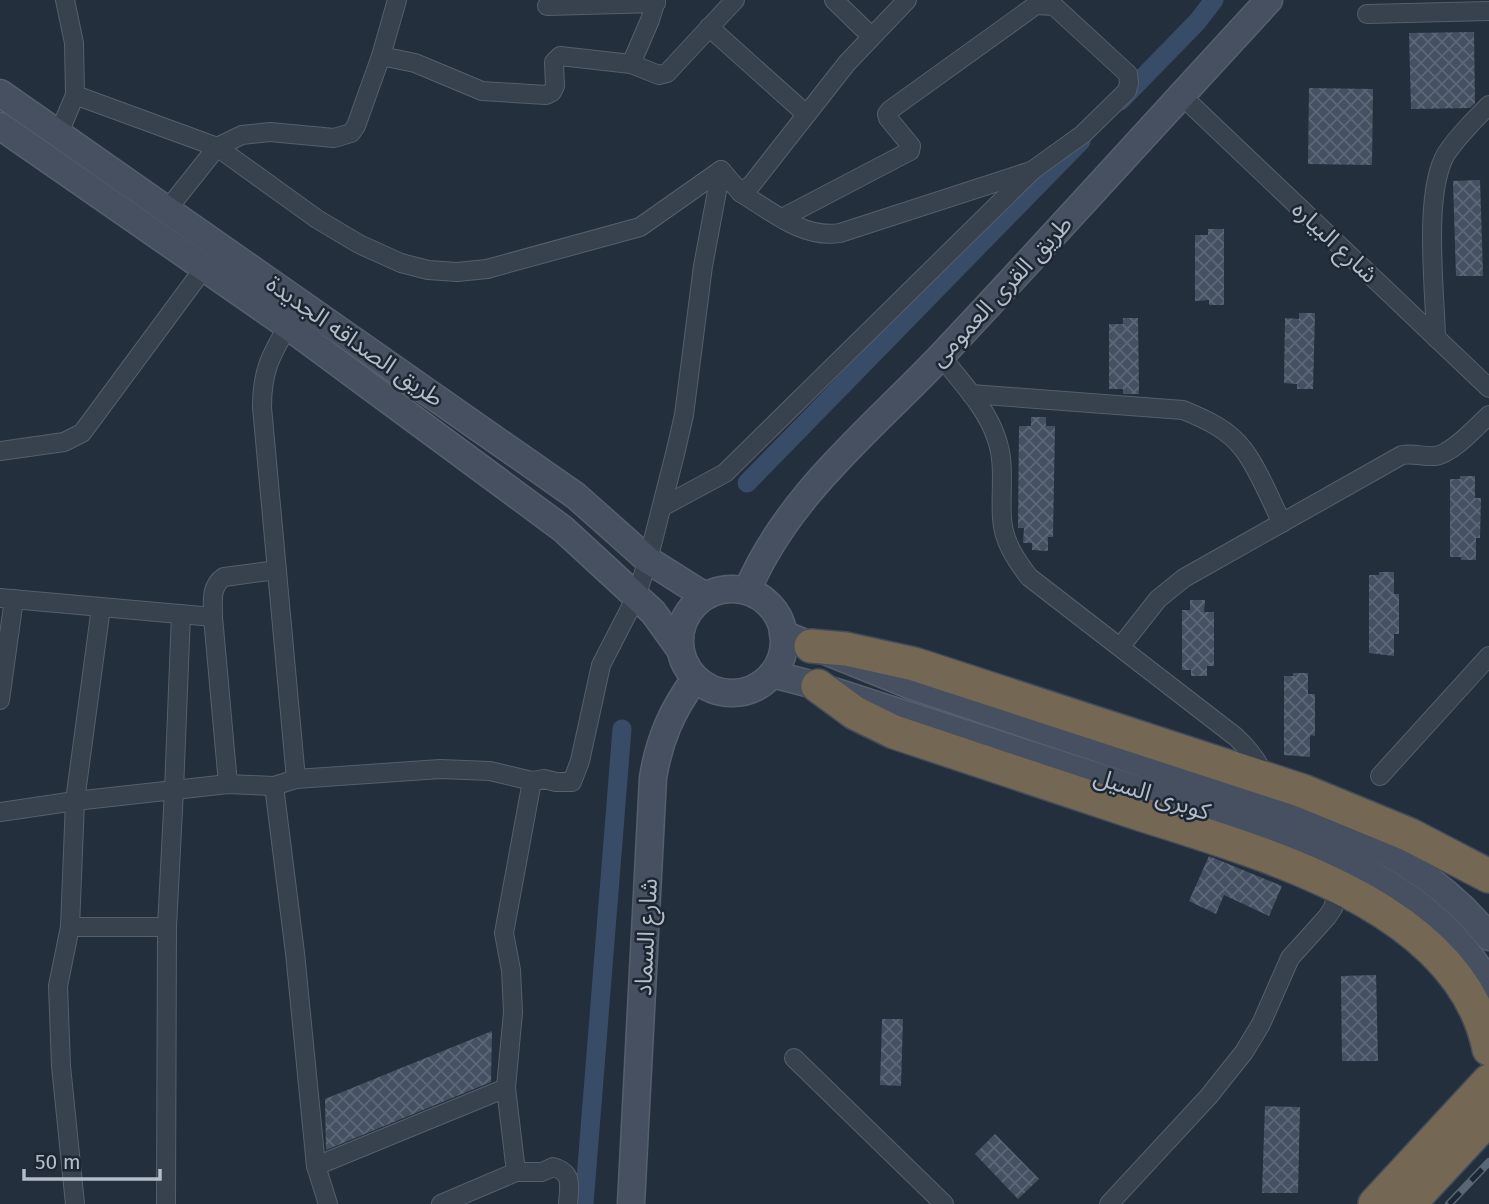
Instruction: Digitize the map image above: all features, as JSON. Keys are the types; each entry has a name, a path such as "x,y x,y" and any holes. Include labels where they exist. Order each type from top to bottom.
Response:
{"highway":[{"path":"797,640 914,664 1303,791 1375,819 1489,876"},
{"path":"818,687 855,713 894,732 1275,859 1339,886 1405,928 1450,969 1472,1001 1489,1049"},
{"path":"1375,1204 1489,1081"},
{"path":"1409,1204 1489,1118"}],"street":[{"path":"59,133 75,95 74,44 65,0"},
{"path":"151,231 217,147 242,135 253,133 334,138 351,133 356,126 381,56 397,0"},
{"path":"381,56 415,64 482,90 546,95 552,92 555,86 554,62 560,56 631,64 659,75 667,73 735,0"},
{"path":"834,0 871,36"},
{"path":"741,193 752,184 871,36 907,0"},
{"name":"طريق القرى العمومى","path":"747,591 768,547 796,506 941,356 1269,0"},
{"path":"547,6 656,1 631,64"},
{"path":"662,507 725,473 1033,170 1083,134 1127,90 1128,74 1054,6 1036,5 890,110 888,118 911,146 910,151 782,218"},
{"path":"1367,14 1489,11"},
{"path":"709,27 806,114"},
{"name":"طريق الصداقه الجديدة","path":"0,93 576,496 648,560 705,596"},
{"path":"75,95 217,147 317,219 359,244 401,263 428,270 457,272 487,269 640,227 721,170"},
{"name":"شارع البياره","path":"1181,96 1489,388"},
{"path":"1436,338 1432,214 1435,184 1445,156 1462,132 1489,105"},
{"name":"طريق الصداقه الجديدة","path":"0,126 288,326 564,529 653,612 680,648"},
{"path":"721,170 741,193 782,218 812,233 825,236 1033,170"},
{"path":"0,812 228,784 274,786 296,779 440,769 490,771 532,781 544,779 572,782 580,761 601,665 636,597 662,507 684,415 703,266 721,170"},
{"path":"0,451 64,442 82,433 204,268"},
{"path":"288,326 268,359 262,382 262,407 296,779"},
{"path":"941,356 989,420 996,436 1002,471 1002,521 1007,541 1030,577 1249,749 1266,780"},
{"path":"971,394 1183,410 1206,419 1226,432 1243,449 1282,523"},
{"path":"1121,646 1158,599 1184,578 1402,455 1422,453 1437,456 1449,451 1489,415"},
{"path":"228,784 213,593 218,581 224,577 277,570"},
{"path":"732,588 747,591 760,597 771,607 797,640 784,648 780,662 760,686 744,692 726,694 709,689 695,679 685,665 680,648 680,633 684,618 693,605 705,596 732,588"},
{"path":"0,700 7,598 213,617"},
{"path":"75,1204 58,1020 58,986 70,927 75,801 101,607"},
{"path":"166,1204 167,927 181,614"},
{"name":"كوبرى السيل","path":"797,640 912,686 1340,830 1393,854 1437,884 1458,901 1489,937"},
{"path":"1380,776 1489,656"},
{"name":"كوبرى السيل","path":"772,674 1306,844 1354,864 1409,896 1449,930 1489,985"},
{"name":"شارع السماد","path":"631,1204 653,778 667,725 682,696 695,679"},
{"path":"516,1172 506,1088 513,1012 511,970 504,933 532,781"},
{"path":"274,786 295,953 316,1166 328,1204"},
{"path":"1109,1204 1209,1096 1244,1052 1261,1024 1290,958 1327,917 1333,908 1339,886"},
{"path":"70,927 167,927"},
{"path":"794,1058 944,1204"},
{"path":"316,1166 506,1088"},
{"path":"441,1204 516,1172 542,1172 553,1167 562,1170 569,1182 568,1204"}],"building":[{"path":"1474,32 1475,103 1470,108 1411,109 1409,33"},
{"path":"1309,88 1373,89 1372,165 1308,164"},
{"path":"1480,180 1483,276 1456,276 1453,181"},
{"path":"1208,229 1224,229 1224,305 1209,305 1209,300 1195,301 1195,235 1208,235"},
{"path":"1299,313 1315,313 1313,389 1297,389 1297,384 1284,383 1285,318 1299,319"},
{"path":"1123,318 1138,318 1139,394 1123,394 1123,389 1109,389 1109,324 1123,324"},
{"path":"1031,417 1046,417 1046,426 1055,426 1053,537 1048,537 1048,551 1032,550 1032,543 1023,543 1024,528 1018,528 1019,426 1031,426"},
{"path":"1460,476 1475,476 1475,498 1481,498 1480,538 1476,538 1476,560 1450,557 1450,479 1460,479"},
{"path":"1379,572 1394,572 1394,594 1399,594 1399,634 1394,634 1394,656 1369,653 1369,575 1379,575"},
{"path":"1190,600 1205,600 1204,612 1214,612 1214,666 1207,666 1207,676 1191,676 1191,670 1182,670 1182,610 1190,610"},
{"path":"1293,673 1308,673 1308,694 1315,694 1315,736 1310,735 1310,757 1284,755 1284,676 1293,676"},
{"path":"1209,856 1282,886 1269,916 1224,895 1216,914 1189,901"},
{"path":"1376,975 1378,1061 1342,1061 1341,976"},
{"path":"882,1019 903,1019 901,1086 880,1085"},
{"path":"492,1031 491,1082 326,1150 325,1099"},
{"path":"1265,1106 1300,1107 1298,1193 1262,1193"},
{"path":"995,1134 1039,1179 1018,1199 975,1154"}],"waterway":[{"path":"1120,101 1197,22 1214,0"},
{"path":"747,483 1081,141"},
{"path":"584,1204 622,729"}],"railway":[{"path":"1449,1204 1489,1162"}]}
